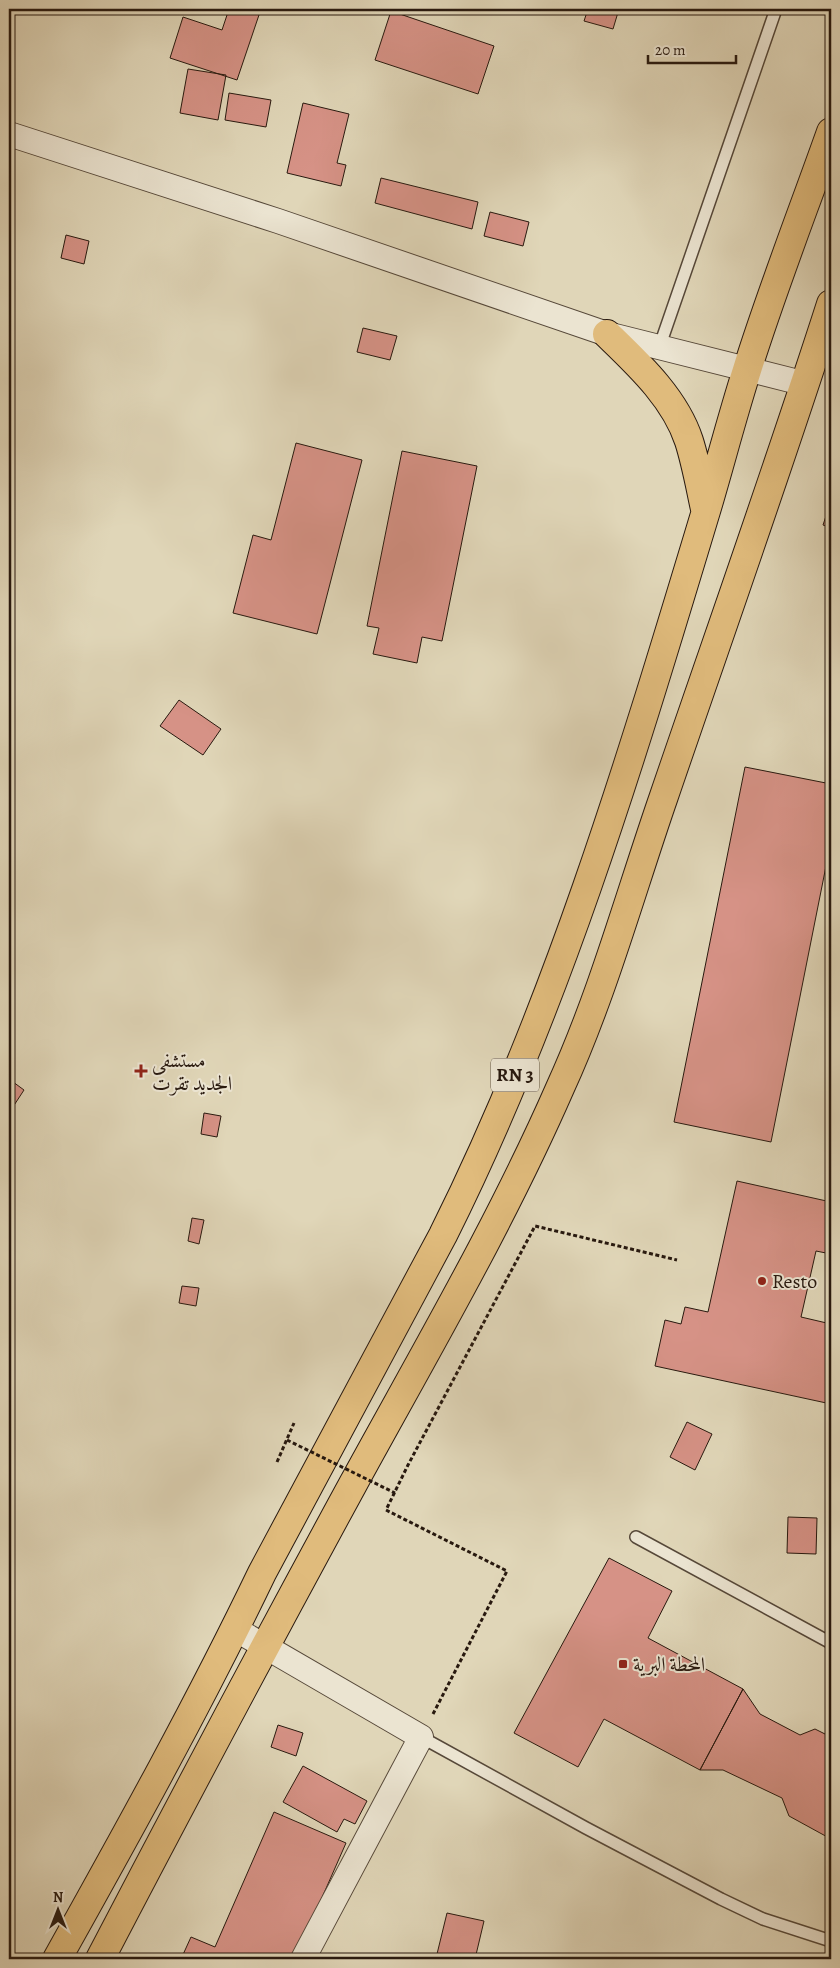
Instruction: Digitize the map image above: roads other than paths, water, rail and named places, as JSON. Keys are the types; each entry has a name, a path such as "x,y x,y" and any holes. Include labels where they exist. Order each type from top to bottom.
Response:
{"highway":[{"name":"RN 3","path":"58,1959 235,1629 262,1572 443,1234 468,1185 513,1080 563,953 620,790 748,368 831,132"},
{"name":"RN 3","path":"100,1959 264,1646 482,1249 562,1085 607,972 656,819 806,384 831,304"},
{"path":"607,334 635,361 671,404 679,418 689,440 706,510"}],"street":[{"path":"9,134 287,224 607,334 806,384"},
{"path":"235,1629 421,1737 303,1959"}],"lane":[{"path":"660,348 776,9"},
{"path":"636,1537 831,1643"},
{"path":"421,1737 586,1828 721,1899 762,1919 831,1941"}],"place":[{"name":"مستشفى الجديد تقرت","path":"141,1071"},
{"name":"Resto","path":"762,1281"},
{"name":"المحطة البرية","path":"623,1664"}]}
